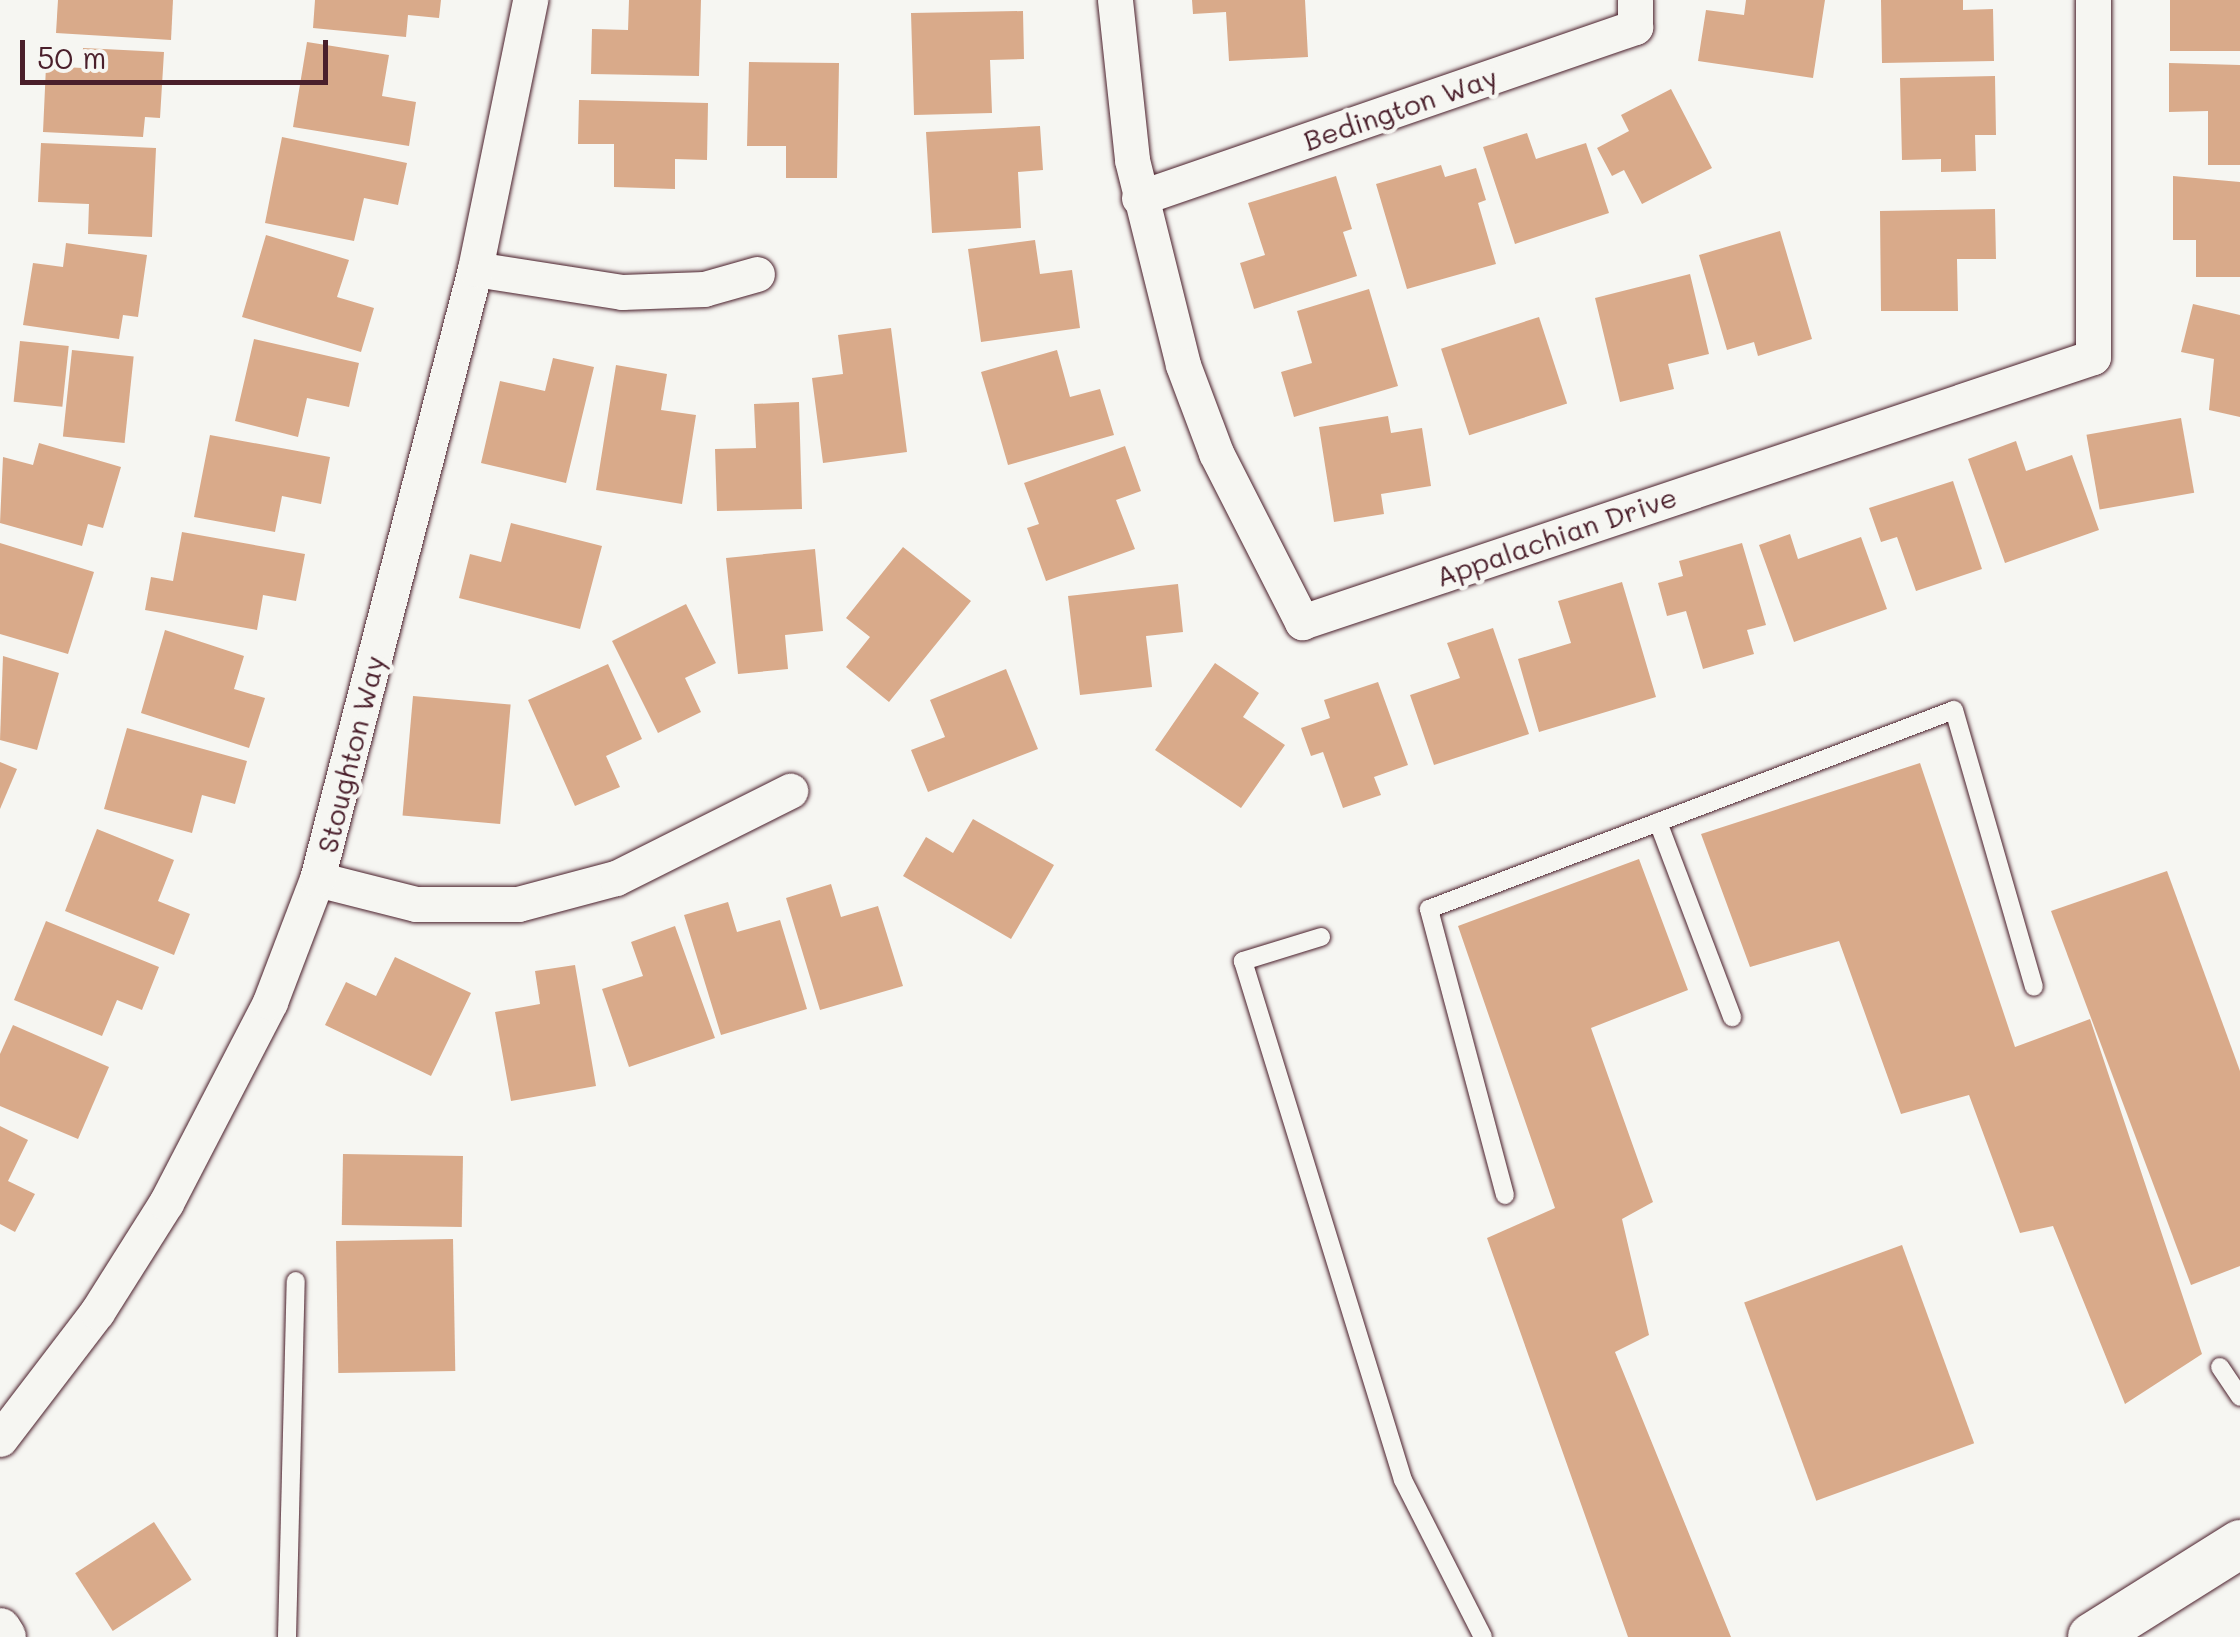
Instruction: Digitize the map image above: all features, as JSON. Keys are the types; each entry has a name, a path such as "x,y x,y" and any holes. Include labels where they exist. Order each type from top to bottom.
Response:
{"main road":[{"path":"2092,1637 2240,1544"}],"street":[{"name":"Stoughton Way","path":"0,1439 97,1312 166,1203 270,1002 317,879 476,269 530,0"},
{"name":"Appalachian Drive","path":"1115,0 1139,198 1178,347 1210,436 1302,622 2093,356 2093,0"},
{"name":"Bedington Way","path":"1139,198 1635,27 1635,0"},
{"path":"476,269 622,292 704,290 756,274"},
{"path":"317,879 416,904 518,904 616,878 790,791"},
{"path":"0,1629 5,1637"}],"lane":[{"path":"1506,1196 1429,909 1954,710 2034,986"},
{"path":"1658,822 1732,1017"},
{"path":"1320,937 1243,961 1403,1480 1483,1637"},
{"path":"287,1637 296,1281"},
{"path":"2220,1366 2240,1397"}],"building":[{"path":"58,0 173,0 171,40 56,33"},
{"path":"315,0 441,0 439,18 408,15 406,37 313,28"},
{"path":"629,0 701,0 699,76 591,74 592,29 628,30"},
{"path":"1192,0 1305,0 1308,57 1229,61 1226,12 1193,14"},
{"path":"1746,0 1825,0 1813,78 1698,61 1706,10 1744,15"},
{"path":"1881,0 1963,0 1963,10 1993,9 1994,61 1882,63"},
{"path":"2170,0 2240,0 2240,51 2170,51"},
{"path":"1023,11 1024,59 990,60 992,113 914,115 911,13"},
{"path":"307,42 389,55 382,96 416,102 409,146 293,127"},
{"path":"83,48 164,52 160,118 145,117 143,137 43,132 46,66 82,68"},
{"path":"749,62 839,63 837,178 786,178 786,146 747,146"},
{"path":"2169,63 2240,65 2240,165 2208,165 2208,111 2169,112"},
{"path":"1995,76 1996,135 1975,135 1976,171 1941,172 1941,159 1902,160 1900,78"},
{"path":"1671,89 1712,168 1642,204 1624,170 1612,176 1597,148 1629,131 1621,115"},
{"path":"579,100 708,103 707,160 675,159 675,189 614,187 614,144 578,144"},
{"path":"1040,126 1043,170 1018,172 1021,228 932,233 926,132"},
{"path":"1527,133 1536,159 1586,143 1609,213 1515,244 1483,147"},
{"path":"282,137 407,163 398,205 364,198 354,241 265,223"},
{"path":"41,143 156,148 152,237 88,234 89,204 38,202"},
{"path":"1441,165 1445,177 1476,168 1486,200 1478,203 1496,264 1407,289 1376,184"},
{"path":"1336,176 1352,229 1343,232 1357,276 1254,309 1240,263 1265,255 1248,203"},
{"path":"2173,176 2240,182 2240,277 2196,277 2196,240 2173,240"},
{"path":"1995,209 1996,259 1957,259 1958,311 1881,311 1880,211"},
{"path":"1780,231 1812,339 1758,356 1754,342 1727,350 1699,255"},
{"path":"266,235 349,260 337,297 374,308 361,352 242,317"},
{"path":"1035,240 1040,274 1072,270 1080,328 981,342 968,249"},
{"path":"66,243 147,255 138,317 123,315 119,339 23,325 33,263 63,267"},
{"path":"1690,274 1709,354 1668,364 1674,389 1620,402 1595,298"},
{"path":"1369,289 1398,386 1294,417 1281,372 1312,363 1297,311"},
{"path":"2193,304 2240,315 2240,417 2209,410 2214,359 2181,352"},
{"path":"1539,317 1567,404 1469,435 1441,349"},
{"path":"891,328 907,452 823,463 812,378 843,374 838,335"},
{"path":"254,339 359,363 349,407 307,398 298,437 235,421"},
{"path":"20,341 69,346 62,407 14,402"},
{"path":"72,350 134,356 125,443 63,437"},
{"path":"1057,350 1070,397 1100,389 1114,435 1008,465 981,372"},
{"path":"553,358 594,367 566,483 481,463 500,381 545,391"},
{"path":"616,365 667,374 661,410 696,415 682,504 596,490"},
{"path":"799,402 802,509 717,511 715,449 756,448 754,404"},
{"path":"1388,416 1391,433 1422,428 1431,486 1381,494 1384,514 1334,522 1319,427"},
{"path":"2181,418 2194,493 2100,510 2086,435"},
{"path":"210,435 330,457 321,504 282,496 275,532 194,517"},
{"path":"2016,441 2026,471 2072,455 2099,530 2005,563 1968,459"},
{"path":"39,443 121,467 103,528 88,524 82,546 0,523 3,457 33,465"},
{"path":"1125,446 1141,491 1116,500 1135,549 1046,581 1027,528 1039,524 1024,483"},
{"path":"1953,481 1982,569 1916,591 1897,537 1881,542 1869,508"},
{"path":"511,523 602,546 580,629 459,598 470,554 501,562"},
{"path":"182,532 305,554 296,601 263,595 257,630 145,610 151,577 173,581"},
{"path":"1790,534 1798,559 1861,537 1887,609 1794,642 1759,545"},
{"path":"0,543 94,572 68,654 0,634"},
{"path":"1742,543 1766,625 1747,630 1754,654 1703,669 1686,611 1667,616 1658,583 1683,576 1679,561"},
{"path":"903,547 971,601 889,702 846,667 870,637 846,618"},
{"path":"815,549 823,631 785,635 788,669 738,674 726,558"},
{"path":"1622,582 1656,697 1539,732 1518,659 1571,643 1558,601"},
{"path":"1178,584 1183,632 1146,636 1152,687 1080,695 1068,596"},
{"path":"686,604 716,663 685,678 701,712 658,733 612,641"},
{"path":"1493,628 1529,734 1434,765 1410,695 1460,678 1447,643"},
{"path":"165,630 244,656 234,689 265,698 249,748 141,713"},
{"path":"3,656 59,673 37,750 0,740"},
{"path":"1215,663 1259,693 1243,717 1285,745 1241,808 1155,750"},
{"path":"608,664 642,739 606,756 620,787 575,806 528,700"},
{"path":"1006,669 1038,749 928,792 911,750 945,737 930,700"},
{"path":"1378,682 1408,765 1374,777 1381,795 1343,808 1323,752 1311,756 1301,728 1330,718 1324,700"},
{"path":"413,696 511,705 500,824 403,816"},
{"path":"127,728 247,761 235,804 202,795 192,833 104,809"},
{"path":"0,762 17,769 0,809"},
{"path":"1920,763 2015,1047 2090,1019 2202,1354 2125,1404 2053,1226 2020,1233 1969,1095 1901,1114 1839,941 1750,967 1701,834"},
{"path":"973,819 1054,865 1011,939 903,876 926,837 953,853"},
{"path":"97,829 174,860 158,901 190,914 174,955 65,911"},
{"path":"1639,859 1688,990 1591,1028 1653,1202 1622,1219 1649,1335 1615,1352 1731,1637 1628,1637 1487,1238 1555,1208 1458,926"},
{"path":"2167,871 2240,1071 2240,1266 2191,1285 2051,911"},
{"path":"831,884 841,917 878,906 903,986 820,1010 786,898"},
{"path":"728,902 737,932 780,920 807,1009 721,1035 684,915"},
{"path":"46,921 159,967 142,1010 117,1000 102,1036 14,1000"},
{"path":"675,926 715,1038 629,1067 602,989 643,976 631,942"},
{"path":"395,957 471,993 431,1076 325,1025 346,982 376,996"},
{"path":"575,965 596,1086 511,1101 495,1012 540,1004 535,971"},
{"path":"13,1025 109,1067 78,1139 0,1106 0,1054"},
{"path":"0,1126 28,1140 8,1181 35,1194 15,1232 0,1224"},
{"path":"343,1154 463,1156 462,1227 342,1225"},
{"path":"453,1239 455,1371 338,1373 336,1241"},
{"path":"1902,1245 1974,1443 1816,1501 1744,1302"},
{"path":"154,1522 192,1580 113,1631 75,1573"}]}
